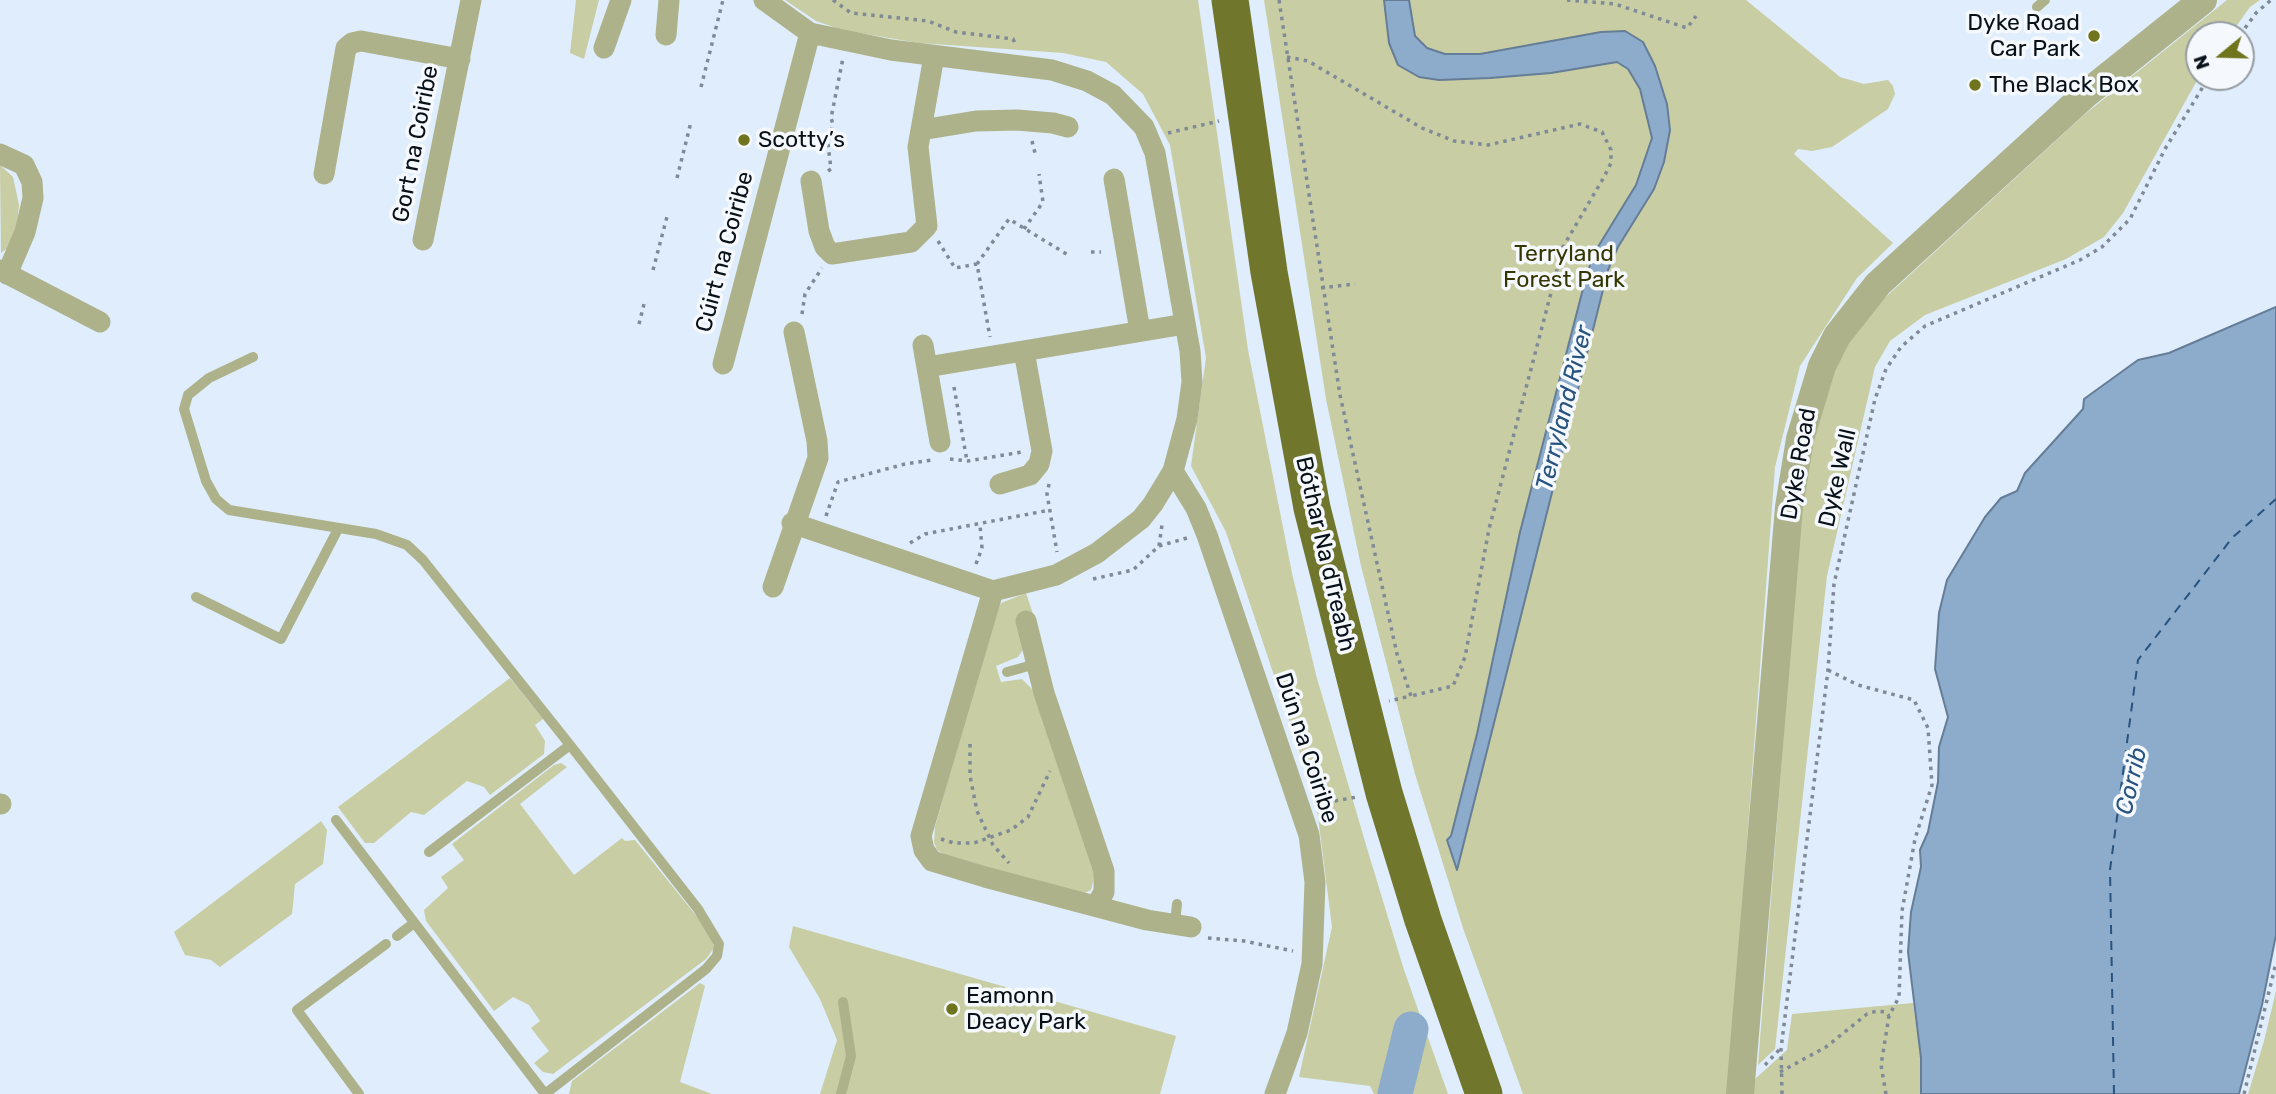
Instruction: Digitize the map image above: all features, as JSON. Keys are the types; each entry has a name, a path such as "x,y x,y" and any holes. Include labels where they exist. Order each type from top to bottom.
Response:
{"highway":[{"name":"Bóthar Na dTreabh","path":"1230,0 1269,272 1312,508 1384,793 1428,933 1484,1094"}],"street":[{"name":"Gort na Coiribe","path":"423,240 471,0"},
{"path":"604,48 621,0"},
{"path":"666,36 668,0"},
{"path":"764,0 786,19 810,33 845,42 934,56 1017,65 1075,77 1113,95 1144,127 1150,139 1164,193 1192,382 1187,419 1172,471 1141,519 1097,553 1065,570 1028,584 993,591 792,523"},
{"name":"Dyke Road","path":"1740,1094 1789,507 1800,439 1822,366 1837,335 1878,284 2087,93 2203,0"},
{"name":"Cúirt na Coiribe","path":"723,363 810,33"},
{"name":"Gort na Coiribe","path":"324,174 346,48 361,41 460,59"},
{"path":"811,181 819,231 825,247 832,254 911,242 927,226 918,147 934,56"},
{"path":"921,130 976,121 1017,120 1068,127"},
{"path":"0,154 24,166 32,182 33,198 25,232 4,272 100,322"},
{"path":"1114,179 1140,331"},
{"path":"927,368 1185,324"},
{"path":"773,587 792,523 818,458 817,441 794,332"},
{"path":"923,345 941,454"},
{"path":"1000,484 1031,475 1039,464 1042,451 1024,351"},
{"name":"Dún na Coiribe","path":"1172,471 1196,508 1205,530 1302,810 1315,882 1313,954 1297,1033 1275,1094"},
{"path":"993,591 922,832 924,850 932,861 1147,920 1181,918"},
{"path":"1026,621 1061,747 1104,871 1104,892 1096,906"}],"lane":[{"path":"253,357 209,378 188,395 184,409 206,481 216,499 229,510 376,534 407,545 423,560 714,930 719,944 717,956 706,969 545,1094 335,820"},
{"path":"195,597 281,639 338,529"},
{"path":"1007,672 1036,664"},
{"path":"429,852 570,745"},
{"path":"397,936 414,923"},
{"path":"359,1094 298,1010 386,944"},
{"path":"841,1094 851,1056 842,1002"}],"path":[{"path":"701,87 723,0"},
{"path":"833,0 851,13 928,21 956,32 1013,39 1018,52 1017,65"},
{"path":"1279,0 1339,395 1397,653 1410,696"},
{"path":"1567,0 1615,4 1686,28 1696,16"},
{"path":"2250,21 2272,0"},
{"path":"811,181 831,169 829,135 845,42"},
{"path":"1287,57 1308,61 1412,122 1454,141 1488,145 1580,124 1602,132 1611,150 1611,163 1605,177 1563,247 1489,529 1465,657 1453,686 1389,701"},
{"name":"Dyke Wall","path":"1782,1094 1781,1049 1828,670 1834,584 1844,526 1875,399 1886,369 1901,346 1925,326 2080,260 2102,247 2130,219 2165,149 2200,91"},
{"path":"1150,139 1220,121"},
{"path":"677,178 691,122"},
{"path":"1024,229 1043,202 1039,174"},
{"path":"653,270 668,213"},
{"path":"927,226 955,268 977,264 1009,219 1068,255"},
{"path":"1091,251 1101,252"},
{"path":"794,332 802,319 810,285 832,254"},
{"path":"977,264 994,356"},
{"path":"1321,288 1355,284"},
{"path":"639,324 644,304"},
{"path":"954,387 968,461"},
{"path":"821,531 838,482 941,454 968,461 1050,449 1046,494 1056,551 1065,570"},
{"path":"891,555 925,534 1050,510"},
{"path":"970,582 982,548 980,525"},
{"path":"1159,546 1205,530"},
{"path":"1828,670 1858,685 1913,700 1928,728 1932,785 1914,839 1902,911 1899,997 1889,1016 1881,1065 1886,1094"},
{"path":"971,736 971,776 976,811 990,838 1009,864"},
{"path":"922,832 954,844 1012,831 1028,817 1061,747"},
{"path":"1302,810 1331,799 1357,797"},
{"path":"1181,918 1197,937 1244,941 1313,954"},
{"path":"2244,1094 2276,963"},
{"path":"1780,1072 1826,1047 1867,1014 1877,1011 1889,1016"}],"green space":[{"path":"576,0 599,0 584,59 570,53"},
{"path":"785,0 1198,0 1248,350 1292,573 1316,675 1369,855 1404,970 1448,1094 1374,1094 1370,1086 1299,1077 1332,927 1316,801 1226,532 1191,466 1206,358 1170,145 1143,94 1106,62 1063,53 919,43 842,30 816,21"},
{"name":"Terryland Forest Park","path":"1264,0 1746,0 1840,77 1864,84 1888,80 1893,86 1895,94 1888,109 1832,147 1812,151 1798,149 1794,154 1893,243 1857,278 1800,366 1775,467 1728,1094 1523,1094 1463,928 1415,774 1361,566 1326,399"},
{"path":"2227,0 2260,0 2250,7 2240,21 2201,21"},
{"path":"2185,34 2185,91 2191,91 2123,213 2104,237 2066,259 1925,315 1890,341 1875,367 1827,576 1775,1049 1758,1065 1802,501 1810,452 1825,395 1845,345 1877,305 2085,114"},
{"path":"0,165 13,177 19,205 17,224 9,247 1,253"},
{"path":"1026,593 1033,614 1024,648 1018,657 996,666 1001,682 1022,679 1034,691 1096,868 1091,890 1080,895 945,855 937,850 934,842 935,827 994,617 1001,603"},
{"path":"510,678 543,719 535,725 545,741 544,754 490,795 484,787 467,781 424,815 411,812 374,843 365,843 338,807"},
{"path":"561,763 567,767 520,804 574,875 622,838 625,841 635,840 711,934 714,948 706,959 553,1074 543,1072 534,1063 549,1051 531,1028 540,1021 529,1005 513,997 494,1011 426,921 424,910 448,888 441,877 464,860 452,844 554,765"},
{"path":"321,821 327,830 323,864 295,884 292,914 220,967 211,960 185,955 174,932"},
{"name":"Eamonn Deacy Park","path":"793,926 1176,1036 1160,1094 820,1094 837,1040 820,999 789,947"},
{"path":"700,983 705,986 680,1082 712,1094 569,1094 572,1081"},
{"path":"2276,991 2276,1094 2248,1094 2264,1041"},
{"path":"1913,1003 1921,1058 1921,1094 1753,1094 1755,1079 1787,1050 1792,1014"}],"water":[{"path":"1384,0 1409,0 1415,36 1427,48 1445,54 1480,54 1601,32 1625,31 1643,42 1655,66 1667,104 1670,130 1664,162 1654,189 1618,247 1608,270 1457,870 1447,840 1451,836 1477,734 1520,532 1584,285 1593,255 1636,185 1652,138 1640,89 1628,69 1617,62 1551,73 1490,78 1439,80 1419,77 1398,65 1389,43"},
{"name":"Corrib","path":"2276,307 2276,935 2262,1005 2239,1094 1921,1094 1921,1058 1908,952 1911,912 1921,867 1920,850 1928,832 1938,782 1939,747 1948,717 1935,669 1939,613 1947,580 1985,517 2001,498 2017,491 2025,473 2083,409 2084,399 2138,360 2169,353"}],"waterway":[{"name":"Terryland River","path":"1395,1094 1411,1029"}],"ferry route":[{"path":"2114,1094 2110,870 2138,660 2232,538 2276,499"}],"place":[{"name":"Dyke Road Car Park","path":"2094,36"},
{"name":"The Black Box","path":"1975,85"},
{"name":"Scotty’s","path":"744,140"},
{"name":"Eamonn Deacy Park","path":"952,1009"}]}
